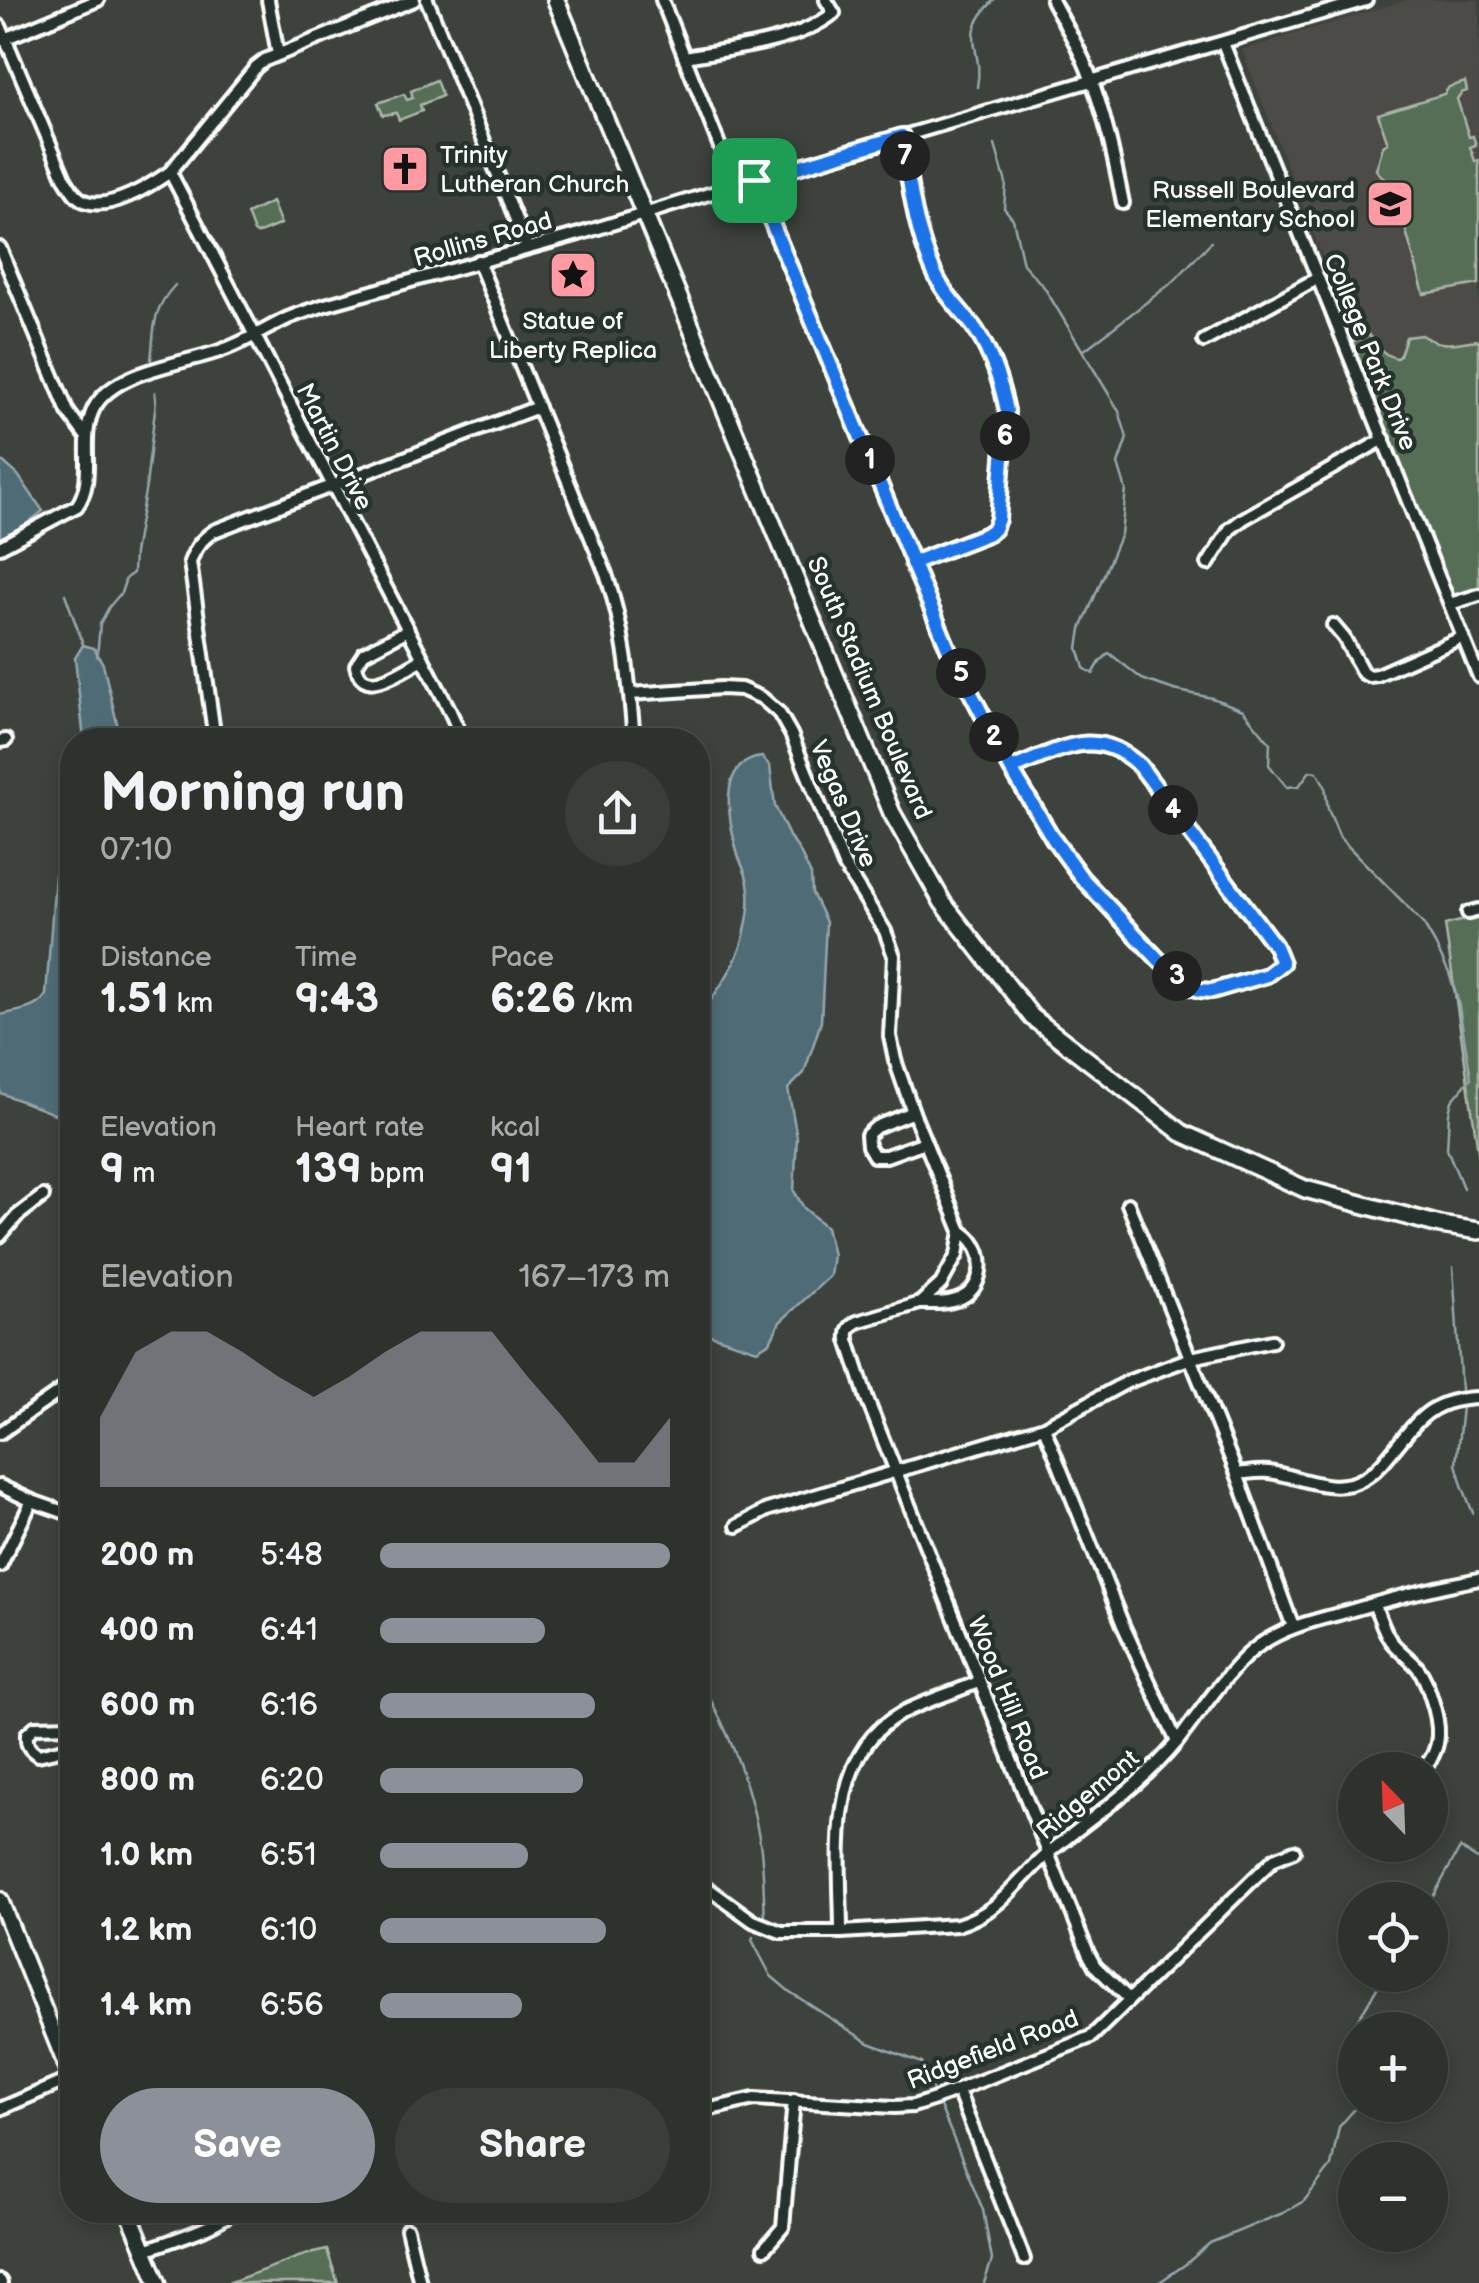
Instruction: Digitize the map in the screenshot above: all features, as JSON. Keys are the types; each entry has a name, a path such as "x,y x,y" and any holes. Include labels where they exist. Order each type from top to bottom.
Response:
{"main road":[{"name":"South Stadium Boulevard","path":"556,0 892,813 942,903 1032,1017 1182,1133 1305,1189 1440,1225 1479,1231"}],"street":[{"path":"2,40 98,0"},
{"path":"268,0 278,54"},
{"path":"0,26 2,40 65,179 74,194 86,202 104,204 170,172 256,67 278,54 414,0"},
{"path":"427,0 528,247"},
{"path":"662,0 735,185"},
{"path":"684,57 769,40 822,22 834,13 826,0"},
{"path":"1052,0 1087,66 1123,203"},
{"name":"Rollins Road","path":"0,546 77,506 86,486 86,436 92,412 101,397 128,379 226,349 292,316 325,305 1366,0"},
{"name":"College Park Drive","path":"1224,43 1479,677"},
{"path":"902,136 923,245 947,295 984,345 1007,411 994,529 912,563"},
{"name":"Martin Drive","path":"170,172 457,728"},
{"path":"754,180 951,655 1011,769 1054,840 1081,877 1188,986 1212,991 1267,975 1282,963 1275,946 1128,755 1099,743 1085,743 1011,769"},
{"path":"0,248 68,412 86,436"},
{"path":"478,261 606,574 618,611 633,728"},
{"path":"1204,341 1318,278"},
{"path":"213,728 190,562 194,548 214,531 538,407"},
{"path":"1208,564 1230,529 1244,519 1384,439"},
{"path":"1450,604 1479,595"},
{"path":"1333,625 1363,673 1369,676 1463,637"},
{"path":"408,630 364,653 356,664 358,674 364,681 379,682 424,660"},
{"name":"Vegas Drive","path":"630,694 720,688 741,689 762,698 778,713 791,734 844,865 886,931 894,956 890,1036 895,1060 961,1230 979,1254 981,1269 978,1282 960,1299 920,1303"},
{"path":"913,1112 876,1126 867,1135 868,1146 874,1156 886,1156 925,1142"},
{"path":"0,1236 43,1196"},
{"path":"1128,1204 1237,1474 1293,1627"},
{"path":"920,1303 941,1284 958,1254 961,1230"},
{"name":"Wood Hill Road","path":"920,1303 857,1322 850,1326 848,1340 867,1400 978,1682 1095,1966 1128,1999"},
{"path":"737,1526 766,1510 1044,1427 1127,1382 1191,1358 1272,1341"},
{"path":"0,1434 60,1392"},
{"path":"1237,1474 1264,1472 1324,1486 1345,1486 1363,1480 1383,1463 1432,1408 1458,1398 1479,1398"},
{"path":"1044,1427 1123,1625 1176,1742"},
{"path":"2,1492 60,1511"},
{"path":"0,1566 32,1501"},
{"name":"Ridgemont","path":"710,1890 753,1921 781,1932 841,1932 971,1921 993,1909 1048,1854 1129,1792 1262,1642 1293,1627 1479,1579"},
{"path":"1374,1604 1391,1641 1418,1667 1426,1681 1440,1731 1435,1752"},
{"path":"841,1932 842,1826 846,1788 858,1756 878,1729 900,1714 978,1682"},
{"path":"60,1727 36,1728 27,1734 26,1742 38,1755 60,1750"},
{"name":"Ridgefield Road","path":"710,2109 754,2099 913,2106 1090,2037 1274,1859 1294,1851"},
{"path":"0,1900 60,2049"},
{"path":"0,2108 60,2084"},
{"path":"958,2091 1024,2259"},
{"path":"764,2249 783,2227 794,2100"},
{"path":"134,2223 158,2283"},
{"path":"145,2250 213,2223"},
{"path":"407,2229 420,2283"}],"shaded area":[{"name":"Russell Boulevard Elementary School","path":"1407,0 1479,0 1479,357 1375,391 1242,50"}],"green space":[{"path":"436,80 442,96 420,105 422,111 399,120 396,113 383,115 378,103 404,94 407,100 413,98 411,91"},
{"path":"1465,82 1467,91 1457,99 1469,137 1473,136 1476,145 1470,147 1475,161 1479,160 1479,284 1424,294 1400,210 1403,198 1376,170 1383,146 1388,143 1378,114 1444,94 1449,87"},
{"path":"272,202 281,224 257,234 247,214"},
{"path":"1369,335 1384,352 1397,358 1406,337 1421,335 1443,343 1479,340 1479,595 1450,604 1346,344"},
{"path":"1479,916 1479,1158 1445,925"},
{"path":"327,2250 338,2283 228,2283 304,2255"}],"water":[{"path":"0,459 18,475 43,511 0,538"},
{"path":"83,645 94,648 103,664 118,728 83,728 75,658"},
{"path":"762,757 770,766 775,806 811,875 812,893 826,922 821,1022 804,1073 788,1089 797,1137 794,1191 804,1208 826,1227 833,1255 830,1276 780,1322 770,1342 757,1350 710,1335 710,1001 732,967 749,908 749,889 729,811 731,782 747,761"},
{"path":"60,856 60,1116 0,1093 0,1015 32,1007 46,995"}],"waterway":[{"path":"977,87 974,33 994,0"},
{"path":"995,145 1006,183 1004,208 1013,219 1023,264 1044,287 1119,411 1127,438 1118,464 1126,490 1121,534 1081,629 1078,648 1084,668 1093,674 1109,653 1142,679 1243,710 1270,743 1269,765 1287,787 1299,786 1310,771 1317,772 1340,838 1424,925 1449,973 1458,1001 1471,1078 1452,1101 1449,1113 1447,1149 1463,1188"},
{"path":"1083,351 1174,281 1211,242"},
{"path":"151,360 158,311 175,285"},
{"path":"97,657 100,624 121,593 126,578 133,573 155,392"},
{"path":"65,594 83,644"},
{"path":"1453,1267 1461,1390"},
{"path":"1462,1407 1456,1464 1473,1513"},
{"path":"710,1700 743,1775 755,1816 765,1916"},
{"path":"1441,1882 1460,1848 1479,1860"},
{"path":"753,1937 771,1976 869,2043 922,2063 933,2091"},
{"path":"1362,2012 1375,1992"},
{"path":"940,2106 983,2210 992,2260 984,2283"},
{"path":"1158,2283 1210,2243 1304,2201 1331,2166 1343,2122"}],"place":[{"name":"Trinity Lutheran Church","path":"405,169"},
{"name":"Russell Boulevard Elementary School","path":"1390,204"},
{"name":"Statue of Liberty Replica","path":"573,275"}],"route":[{"path":"754,180 902,136 923,245 947,295 984,345 1007,411 994,529 912,563 951,655 1011,769 1085,743 1115,748 1140,766 1275,946 1282,963 1278,968 1212,991 1188,986 1081,877 1054,840 1011,769 951,655 912,563 754,180"}]}
